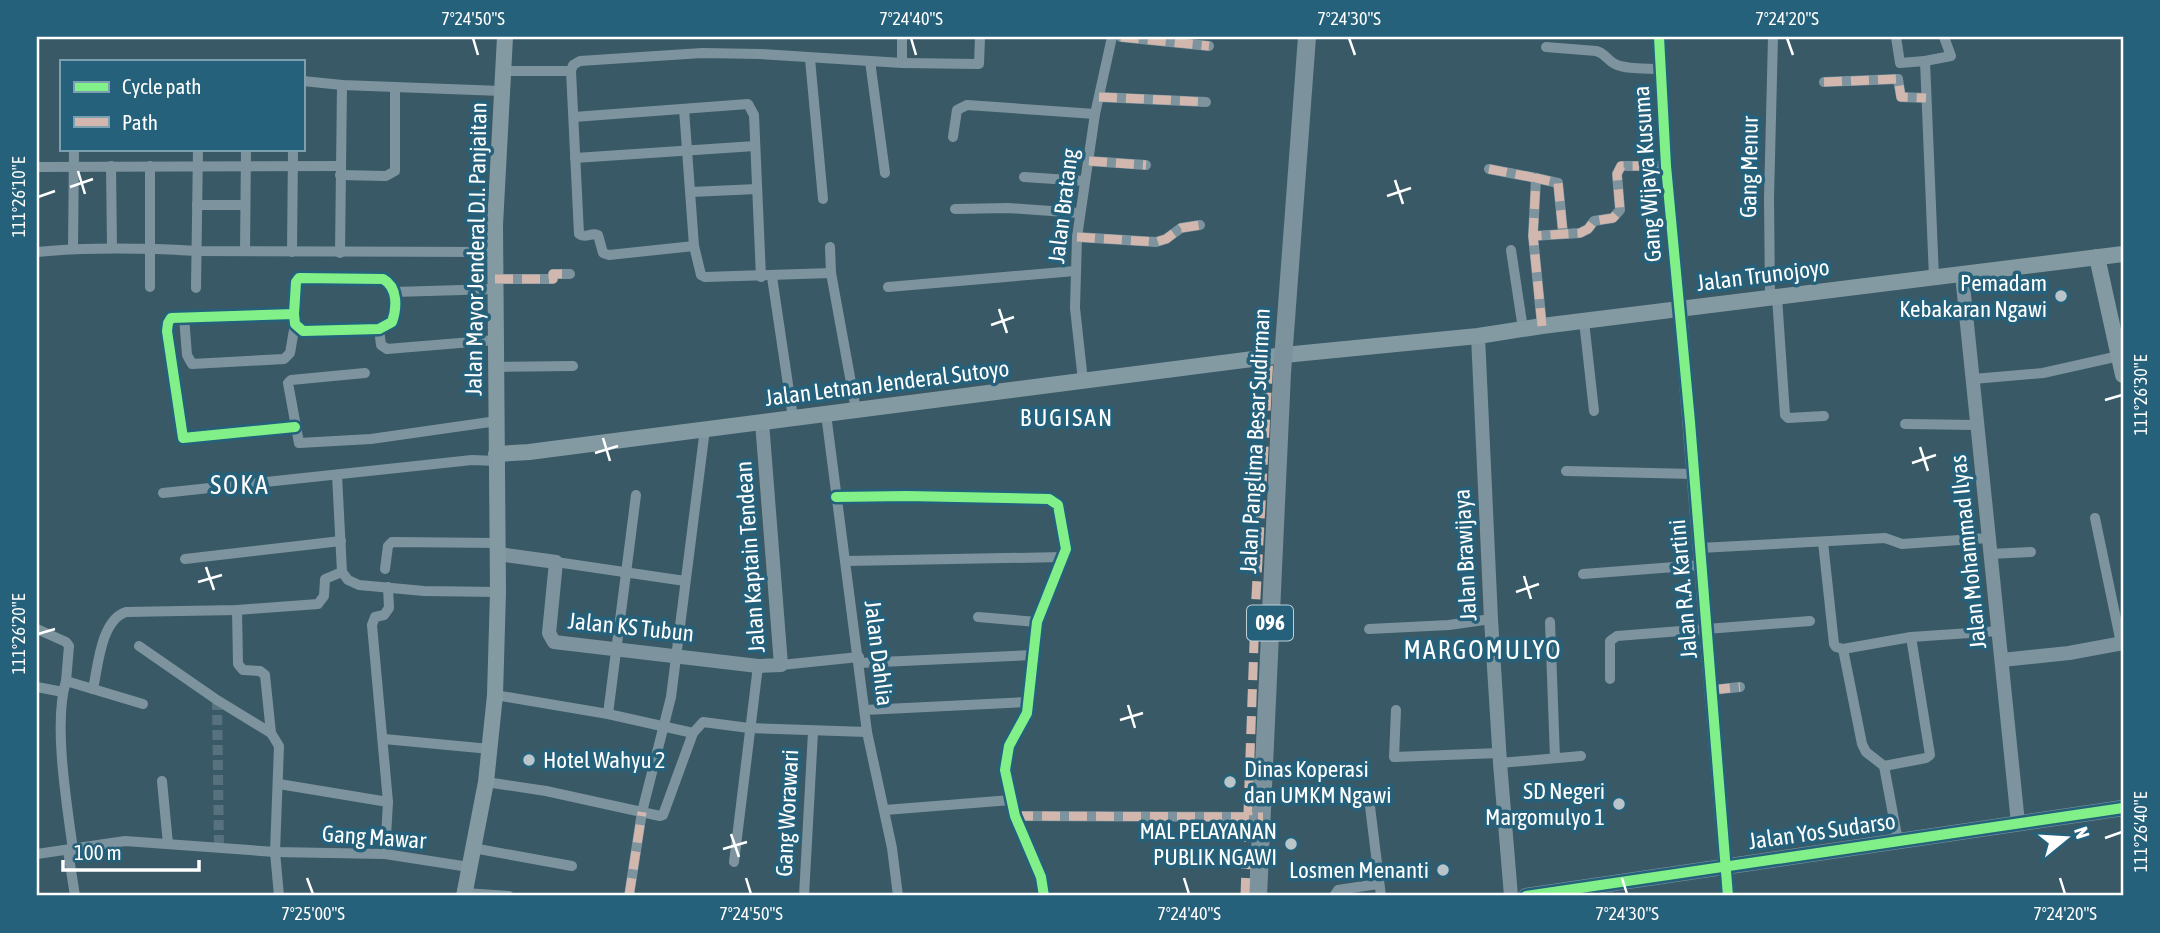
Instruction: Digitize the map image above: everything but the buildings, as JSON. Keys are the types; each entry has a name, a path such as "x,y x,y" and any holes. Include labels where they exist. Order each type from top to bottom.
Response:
{"main road":[{"name":"Jalan Mayor Jenderal D.I. Panjaitan","path":"465,894 486,782 495,695 498,549 495,252 505,37"},
{"name":"Jalan Panglima Besar Sudirman","path":"1260,894 1284,355 1289,281 1303,191 1294,113 1304,81 1307,37"},
{"name":"Jalan Trunojoyo","path":"1284,355 1478,336 2123,254"},
{"path":"2097,257 2123,375"},
{"name":"Jalan Letnan Jenderal Sutoyo","path":"496,457 1284,355"},
{"name":"Jalan Yos Sudarso","path":"1526,896 2123,808"}],"street":[{"path":"902,37 902,63"},
{"path":"694,246 609,255 603,253 598,235 581,236 578,231 571,71 573,65 580,61 702,53 977,64 980,37"},
{"name":"Jalan Bratang","path":"1083,381 1075,308 1079,213 1095,114 1112,37"},
{"path":"1121,37 1209,46"},
{"name":"Gang Wijaya Kusuma","path":"1659,37 1666,166 1680,309"},
{"name":"Gang Menur","path":"1773,37 1769,198 1774,297 1785,415 1788,418 1824,416"},
{"path":"1896,37 1900,63 1951,56 1944,37"},
{"path":"1546,47 1602,52 1613,63 1661,69"},
{"path":"810,58 823,199"},
{"path":"870,61 885,173"},
{"path":"1926,61 1934,278"},
{"path":"503,71 571,71"},
{"path":"1824,82 1898,79 1901,97 1926,98"},
{"path":"304,81 501,92"},
{"path":"340,253 342,85"},
{"path":"37,167 293,166 386,176 395,171 395,87"},
{"path":"1099,97 1206,102"},
{"path":"573,117 747,104 754,115 757,189 766,277 793,418"},
{"path":"953,138 957,110 967,105 1095,114"},
{"path":"684,109 694,246 699,271 705,277 831,273"},
{"path":"575,158 755,146"},
{"path":"73,249 74,150"},
{"path":"196,289 198,150"},
{"path":"245,251 246,150"},
{"path":"292,252 293,150"},
{"path":"1089,161 1146,165"},
{"path":"111,166 112,248"},
{"path":"150,166 150,286"},
{"path":"1533,236 1583,232 1594,221 1617,216 1620,210 1617,174 1621,166 1666,166"},
{"path":"1489,169 1558,183 1563,233"},
{"path":"1024,177 1085,181"},
{"path":"1536,178 1533,236 1542,326"},
{"path":"691,191 757,189"},
{"path":"197,205 245,205"},
{"path":"955,209 1008,208 1079,213"},
{"path":"1077,237 1156,242 1166,239 1181,228 1200,225"},
{"path":"830,247 831,273 856,410"},
{"path":"37,252 148,248 340,253 495,252"},
{"path":"1511,250 1523,329"},
{"path":"888,286 1075,271"},
{"path":"394,292 553,279 553,274 570,274"},
{"name":"Jalan Mohammad Ilyas","path":"1962,275 2018,823"},
{"path":"184,317 187,355 192,364 284,359 290,353 296,282 299,278 383,279 391,283 394,292 395,315 392,322 379,329 303,331 294,319"},
{"name":"Jalan R.A. Kartini","path":"1680,309 1728,896"},
{"path":"294,319 171,318 167,323 167,331 183,438 295,427"},
{"path":"1584,321 1594,411"},
{"path":"379,329 381,345 387,349 495,340"},
{"name":"Jalan Brawijaya","path":"1478,336 1491,619 1511,896"},
{"path":"1973,379 2043,373 2119,356"},
{"path":"496,367 573,366"},
{"path":"365,373 291,380 287,388 297,441 306,445 497,422"},
{"name":"Jalan Dahlia","path":"827,414 867,732 885,810 898,896"},
{"name":"Jalan Kaptain Tendean","path":"758,666 781,665 762,422"},
{"path":"1905,424 1977,425"},
{"path":"629,896 642,812 671,697 705,429"},
{"path":"163,493 496,457"},
{"path":"1566,471 1694,474"},
{"path":"337,475 342,572 348,580 359,585 424,591 498,592"},
{"path":"608,714 636,495"},
{"path":"836,497 1049,499 1058,505 1065,540 1063,557 1037,622 1027,713 1009,746 1006,759 1006,781 1014,816 1041,877 1044,896"},
{"path":"2002,660 2069,653 2122,643 2095,518"},
{"path":"1700,548 1885,538 1902,544 1988,538"},
{"path":"185,559 341,541"},
{"path":"385,569 388,546 392,542 498,549 556,562 685,581"},
{"path":"1823,542 1836,647 1843,649 1911,637 1999,631"},
{"path":"1990,554 2032,552"},
{"path":"846,561 1063,557"},
{"name":"Jalan KS Tubun","path":"556,562 550,638 558,643 758,666"},
{"path":"1583,574 1701,565"},
{"path":"93,689 103,643 113,620 119,614 318,604 324,596 325,579 342,572"},
{"path":"385,854 388,802 372,625 374,617 384,615 389,608 388,587"},
{"path":"237,610 238,664 243,670 260,671 265,675 271,733 279,746 275,852 279,896"},
{"path":"978,617 1037,622"},
{"path":"1369,629 1449,625 1491,619"},
{"path":"1610,679 1610,641 1613,637 1810,621"},
{"path":"1550,622 1555,758"},
{"path":"37,629 66,642 69,646 66,681 62,692 62,747 75,896"},
{"path":"1884,766 1930,755 1911,637"},
{"path":"139,646 217,700 271,733"},
{"path":"1843,649 1862,744 1866,752 1884,766 1898,841"},
{"path":"781,665 1033,655"},
{"path":"734,862 758,666"},
{"path":"66,681 143,704"},
{"path":"37,687 62,692"},
{"path":"1712,690 1740,687"},
{"path":"495,695 608,714 692,733"},
{"path":"865,710 1028,702"},
{"path":"1396,710 1394,757 1581,756"},
{"path":"486,782 546,791 663,815 692,733 703,722 749,729 867,732"},
{"name":"Gang Worawari","path":"804,896 813,732"},
{"path":"384,739 490,749"},
{"path":"162,782 167,844"},
{"path":"279,784 388,802"},
{"path":"1369,798 1381,896"},
{"path":"885,810 1011,800"},
{"path":"1014,816 1263,817"},
{"name":"Gang Mawar","path":"37,854 125,841 275,852 385,854 469,867"},
{"path":"473,848 572,866"},
{"path":"1334,896 1338,890 1378,884"},
{"path":"465,894 509,896"}],"tunnel":[{"path":"217,700 219,848"}],"marked path":[{"path":"1121,37 1209,46"},
{"path":"1824,82 1898,79 1901,97 1926,98"},
{"path":"1099,97 1206,102"},
{"path":"1089,161 1146,165"},
{"path":"1542,326 1533,236 1580,233 1588,229 1594,221 1613,218 1620,210 1617,174 1621,166 1666,166"},
{"path":"1489,169 1536,178"},
{"path":"1533,236 1536,178 1558,183 1563,233"},
{"path":"1077,237 1156,242 1166,239 1181,228 1200,225"},
{"path":"495,279 553,279 553,274 570,274"},
{"path":"1245,896 1255,615 1269,357"},
{"path":"1712,690 1740,687"},
{"path":"629,896 642,812"},
{"path":"1015,816 1263,817"}],"cycle path":[{"path":"1659,37 1666,166 1690,422 1728,896"},
{"path":"294,314 296,282 299,278 383,279 394,292 395,310 392,322 379,329 303,331 295,324 294,314 171,318 167,331 183,438 295,427"},
{"path":"836,497 1049,499 1058,505 1066,549 1037,622 1027,713 1009,746 1005,770 1015,816 1041,877 1044,896"},
{"path":"1526,896 2123,808"}],"place":[{"name":"Pemadam Kebakaran Ngawi","path":"2061,296"},
{"name":"Hotel Wahyu 2","path":"529,760"},
{"name":"Dinas Koperasi dan UMKM Ngawi","path":"1230,782"},
{"name":"SD Negeri Margomulyo 1","path":"1619,804"},
{"name":"MAL PELAYANAN PUBLIK NGAWI","path":"1291,844"},
{"name":"Losmen Menanti","path":"1443,870"}],"district":[{"name":"BUGISAN","path":"1067,418"},
{"name":"SOKA","path":"240,485"},
{"name":"MARGOMULYO","path":"1483,650"}]}
